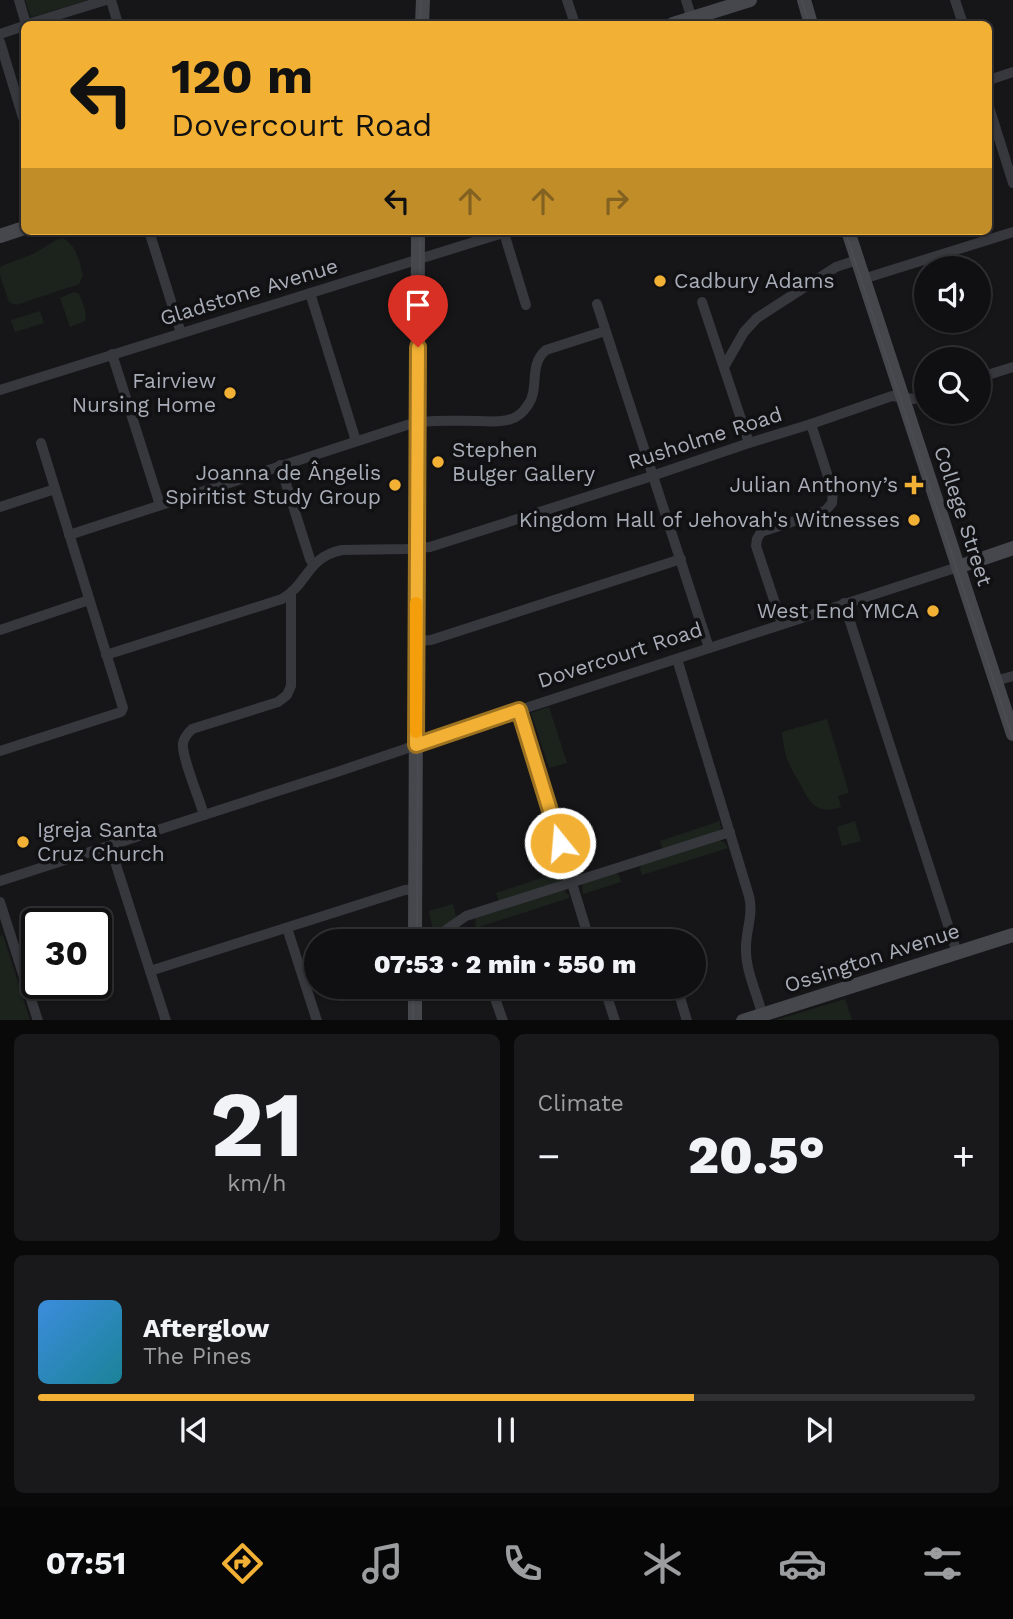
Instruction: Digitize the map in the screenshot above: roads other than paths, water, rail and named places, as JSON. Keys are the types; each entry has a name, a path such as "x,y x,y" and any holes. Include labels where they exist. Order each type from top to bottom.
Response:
{"main road":[{"path":"422,21 423,0"},
{"path":"684,21 750,0"},
{"path":"804,0 810,21"},
{"path":"0,236 21,229"},
{"path":"415,929 418,235"},
{"name":"College Street","path":"849,235 1013,734"},
{"name":"Dovercourt Road","path":"958,567 1013,548"},
{"name":"Ossington Avenue","path":"743,1020 1013,935"},
{"path":"415,999 415,1020"}],"street":[{"path":"19,0 25,21"},
{"path":"39,21 108,0 117,21"},
{"path":"567,0 574,21"},
{"path":"686,0 692,19"},
{"path":"956,0 962,21"},
{"path":"0,34 21,27"},
{"path":"0,42 21,111"},
{"path":"992,79 1013,72"},
{"path":"992,116 1013,183"},
{"path":"863,279 1013,232"},
{"path":"150,235 181,333"},
{"name":"Gladstone Avenue","path":"0,390 497,235"},
{"path":"508,235 526,305"},
{"path":"724,367 744,332 757,318 836,267 856,260"},
{"path":"310,293 356,441"},
{"path":"702,302 749,443"},
{"path":"597,304 709,648"},
{"path":"69,535 417,423 512,419 531,401 535,369 541,354 605,331"},
{"path":"112,354 160,505"},
{"path":"991,374 1013,367"},
{"name":"Rusholme Road","path":"313,564 342,550 428,547 891,396 914,399"},
{"path":"782,624 756,546 761,532 822,513 832,503 832,492 811,424"},
{"path":"0,751 121,712 123,708 41,443"},
{"path":"106,655 291,594 313,564 280,465"},
{"path":"0,507 55,489"},
{"path":"416,641 431,640 681,559"},
{"name":"Dovercourt Road","path":"0,881 958,567"},
{"path":"204,816 183,750 184,740 192,729 278,702 287,695 291,679 291,594"},
{"path":"0,630 89,600"},
{"path":"844,603 957,953"},
{"path":"677,659 751,903 746,954 762,1014"},
{"path":"995,681 1013,676"},
{"path":"519,710 586,929"},
{"path":"447,929 462,918 730,832"},
{"path":"110,846 166,1020"},
{"path":"150,971 415,889"},
{"path":"0,902 38,1020"},
{"path":"287,928 317,1020"},
{"path":"495,999 503,1020"},
{"path":"608,999 615,1020"},
{"path":"681,999 687,1020"}],"tram line":[{"path":"420,21 421,0"},
{"path":"802,0 808,21"},
{"path":"417,929 420,235"},
{"path":"846,235 1013,739"},
{"path":"413,999 413,1020"}],"place":[{"name":"Cadbury Adams","path":"660,281"},
{"name":"Fairview Nursing Home","path":"230,393"},
{"name":"Stephen Bulger Gallery","path":"438,462"},
{"name":"Joanna de Ângelis Spiritist Study Group","path":"395,485"},
{"name":"Julian Anthony’s","path":"914,485"},
{"name":"Kingdom Hall of Jehovah's Witnesses","path":"914,520"},
{"name":"West End YMCA","path":"933,611"},
{"name":"Igreja Santa Cruz Church","path":"23,842"}]}
